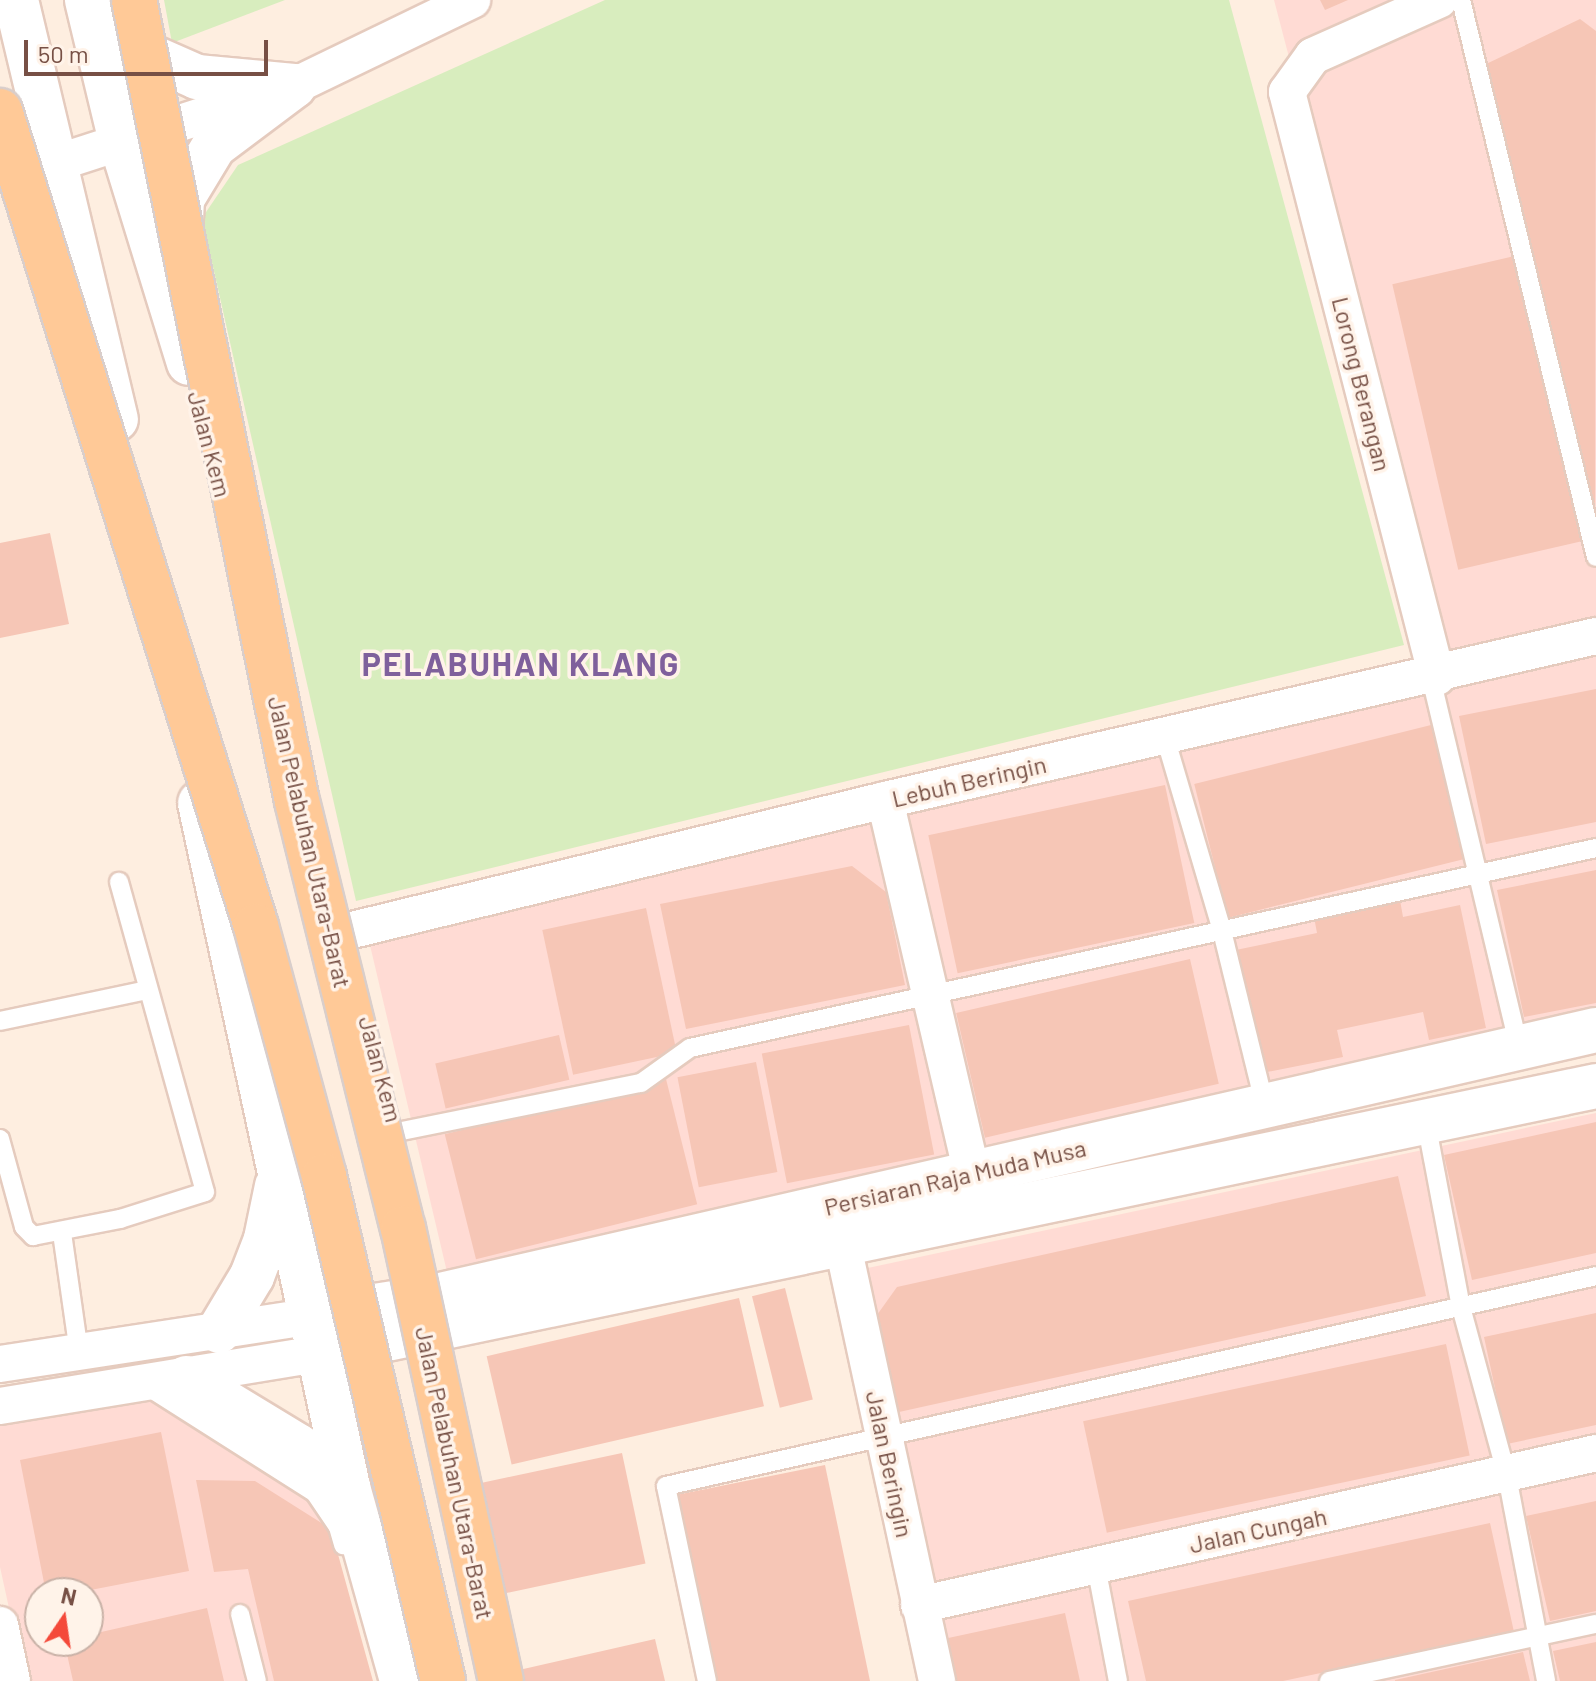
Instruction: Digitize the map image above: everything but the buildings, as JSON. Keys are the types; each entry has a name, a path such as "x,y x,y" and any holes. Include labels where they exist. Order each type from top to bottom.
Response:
{"main road":[{"path":"16,0 119,432 348,1487 416,1679"},
{"name":"Jalan Kem","path":"87,0 121,142 176,314 397,1132 514,1681"},
{"path":"108,0 140,52 197,77 294,86"},
{"name":"Jalan Pelabuhan Utara-Barat","path":"134,0 297,801 403,1228 501,1681"},
{"path":"176,314 182,199 214,146 294,86"},
{"path":"0,111 256,926 324,1176 416,1679"},
{"name":"Persiaran Raja Muda Musa","path":"436,1315 972,1173 1596,1030"},
{"name":"Persiaran Raja Muda Musa","path":"316,1335 843,1246 1596,1086"},
{"path":"219,1331 266,1239 279,1168"},
{"path":"166,1381 298,1446 348,1487"}],"street":[{"path":"53,164 294,86 472,0"},
{"name":"Lorong Berangan","path":"1434,677 1287,92 1313,56 1439,0"},
{"name":"Lebuh Beringin","path":"344,932 885,800 1434,677 1596,636"},
{"path":"885,800 934,996 972,1173"},
{"name":"Jalan Beringin","path":"843,1246 937,1681"},
{"path":"0,1364 219,1331 316,1335"},
{"path":"0,1406 166,1381 316,1335"},
{"name":"Jalan Cungah","path":"919,1605 1507,1476 1596,1453"},
{"path":"0,1625 12,1681"}],"lane":[{"path":"1461,0 1596,557"},
{"path":"1434,677 1519,1047"},
{"path":"1165,737 1222,931 1265,1106"},
{"path":"397,1132 641,1083 690,1048 1596,848"},
{"path":"0,1139 26,1233 62,1233 205,1192 119,882"},
{"path":"0,1021 147,990"},
{"path":"1426,1122 1461,1307 1507,1476 1546,1681"},
{"path":"62,1233 79,1352"},
{"path":"707,1681 666,1486 885,1440 1596,1276"},
{"path":"166,1381 315,1493 338,1527 346,1558"},
{"path":"1096,1566 1118,1681"},
{"path":"240,1614 257,1681"},
{"path":"363,1619 375,1648 416,1679"},
{"path":"1329,1681 1596,1624"}],"shaded area":[{"path":"1274,0 1596,0 1596,1008 447,1272 369,941 1453,683"},
{"path":"1596,1113 1596,1681 949,1681 863,1269"},
{"path":"152,1400 274,1473 310,1500 329,1524 370,1681 25,1681 0,1567 0,1423"}],"green space":[{"path":"164,0 285,0 172,43"},
{"path":"605,0 1229,0 1404,645 356,901 202,218 238,165"}],"district":[{"name":"PELABUHAN KLANG","path":"521,663"}]}
